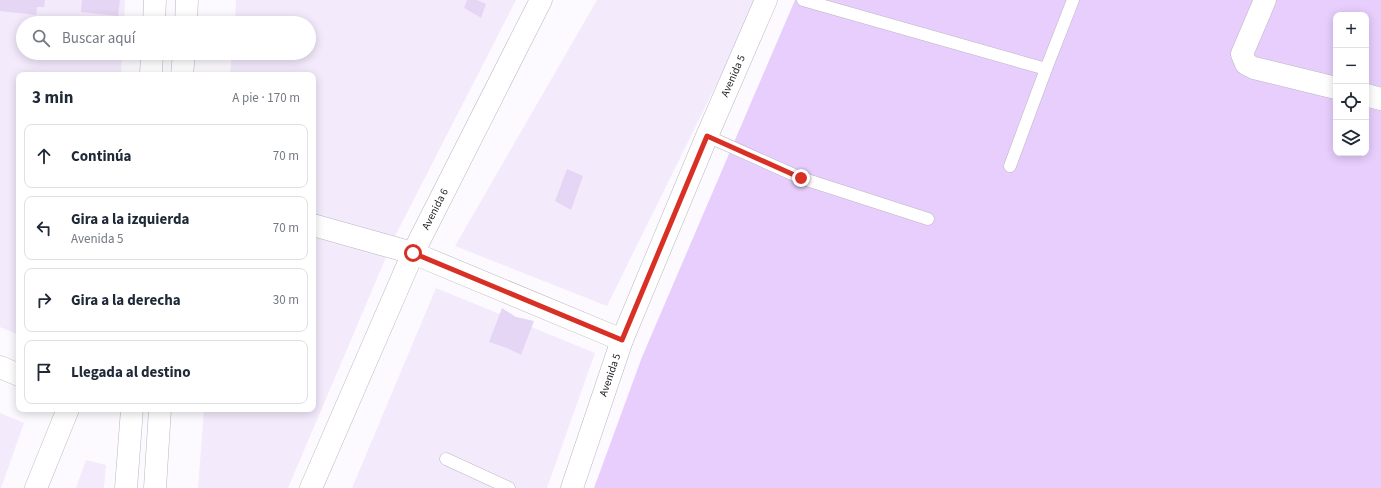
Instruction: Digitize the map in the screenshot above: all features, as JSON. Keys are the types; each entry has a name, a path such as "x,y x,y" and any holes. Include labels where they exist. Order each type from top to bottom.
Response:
{"street":[{"path":"154,16 155,0"},
{"path":"186,16 187,0"},
{"name":"Avenida 6","path":"311,488 413,253 541,0"},
{"name":"Avenida 5","path":"572,488 622,340 707,136 766,0"},
{"path":"1264,0 1242,54 1246,64 1254,68 1333,87"},
{"path":"151,72 152,60"},
{"path":"182,72 183,60"},
{"path":"1369,96 1381,99"},
{"path":"316,226 413,253 622,340"},
{"path":"0,367 16,373"},
{"path":"36,488 67,412"},
{"path":"126,488 132,412"},
{"path":"155,488 160,412"}],"lane":[{"path":"803,0 1046,69"},
{"path":"1010,166 1073,0"},
{"path":"707,136 801,178 928,219"},
{"path":"446,459 508,488"}],"shaded area":[{"path":"0,0 125,0 124,16 16,16 16,60 122,60 121,72 16,72 16,334 0,327"},
{"path":"236,0 516,0 396,234 288,488 198,488 204,412 316,412 316,72 230,72 231,60 316,60 316,16 235,16"},
{"path":"597,0 758,0 607,306 455,246"},
{"path":"795,0 1381,0 1381,488 594,488 642,357"},
{"path":"436,288 595,353 547,488 352,488"},
{"path":"0,413 24,423 1,488 0,488"},
{"path":"86,460 106,465 104,488 76,488"}],"building":[{"path":"0,0 45,0 44,7 37,7 36,15 0,11"},
{"path":"82,0 120,0 118,16 81,12"},
{"path":"467,0 477,0 486,4 481,18 464,8"},
{"path":"567,169 583,176 571,210 555,201"},
{"path":"502,308 516,317 534,321 521,355 507,348 489,342"}],"route":[{"path":"413,253 622,340 707,136 801,178"}]}
